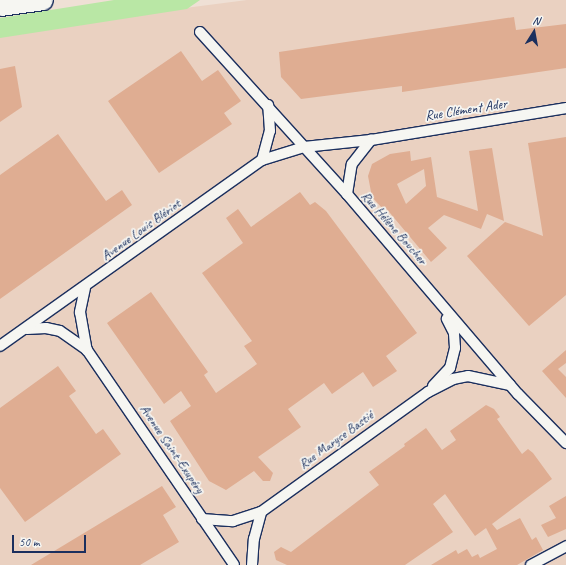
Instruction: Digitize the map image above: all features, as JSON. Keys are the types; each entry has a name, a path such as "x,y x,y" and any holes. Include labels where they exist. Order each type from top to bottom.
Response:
{"highway":[{"path":"0,6 43,0"}],"street":[{"name":"Rue Hélène Boucher","path":"200,32 268,105 347,194 510,386 566,442"},
{"path":"262,160 270,131 268,105"},
{"name":"Rue Clément Ader","path":"304,147 371,140 566,108"},
{"path":"347,194 352,164 371,140"},
{"name":"Avenue Louis Blériot","path":"0,346 85,288 262,160 304,147"},
{"name":"Avenue Saint-Exupéry","path":"85,288 80,312 87,350"},
{"name":"Rue Maryse Bastié","path":"428,392 450,368 455,348 454,333 440,304"},
{"name":"Avenue Saint-Exupéry","path":"27,329 46,328 60,331 87,350 234,565"},
{"name":"Rue Maryse Bastié","path":"202,519 233,521 261,512 428,392 453,379 468,376 510,386"},
{"path":"252,565 254,539 261,512"},
{"path":"531,565 566,546"}],"shaded area":[{"path":"247,0 566,0 566,565 0,565 0,32"}],"green space":[{"path":"114,0 200,0 187,9 0,38 0,18"}],"building":[{"path":"514,17 516,30 566,24 566,68 402,92 402,86 301,99 281,77 279,52"},
{"path":"181,51 202,81 218,70 241,101 224,113 232,124 159,173 108,101"},
{"path":"15,66 22,107 0,122 0,69"},
{"path":"58,134 106,201 122,190 132,205 0,299 0,175"},
{"path":"566,137 566,295 529,326 467,256 505,222 543,236 528,143"},
{"path":"492,148 504,221 487,214 481,229 444,215 428,228 447,248 431,262 385,207 383,209 372,197 368,176 372,164 390,154 410,151 411,161 431,157 437,197 478,211 469,151","holes":["424,169 426,186 406,204 397,184"]},
{"path":"300,192 310,205 315,202 326,211 417,333 386,356 397,371 373,387 363,372 332,394 324,383 288,409 301,427 258,457 273,473 270,481 263,481 254,471 226,490 209,481 170,421 191,406 181,391 164,404 107,323 151,292 208,372 204,375 216,393 257,364 244,346 252,341 202,273 243,243 226,218 238,209 251,227"},
{"path":"566,350 566,363 558,369 566,377 566,398 542,371"},
{"path":"58,366 76,391 69,396 96,434 103,429 121,454 25,522 0,488 0,408"},
{"path":"486,405 494,409 500,417 497,419 522,454 528,449 533,453 552,479 492,524 497,530 520,518 532,540 536,537 543,550 517,565 431,565 456,550 458,554 467,549 472,557 478,554 480,558 497,549 486,528 475,536 445,494 433,504 453,532 405,565 287,565 276,560 274,552 281,547 291,552 379,485 369,472 405,446 404,444 426,428 442,450 456,440 450,431"},
{"path":"162,486 176,507 163,515 179,542 140,565 31,565"},
{"path":"566,496 566,529 548,537 541,525 556,518 549,506"}]}
